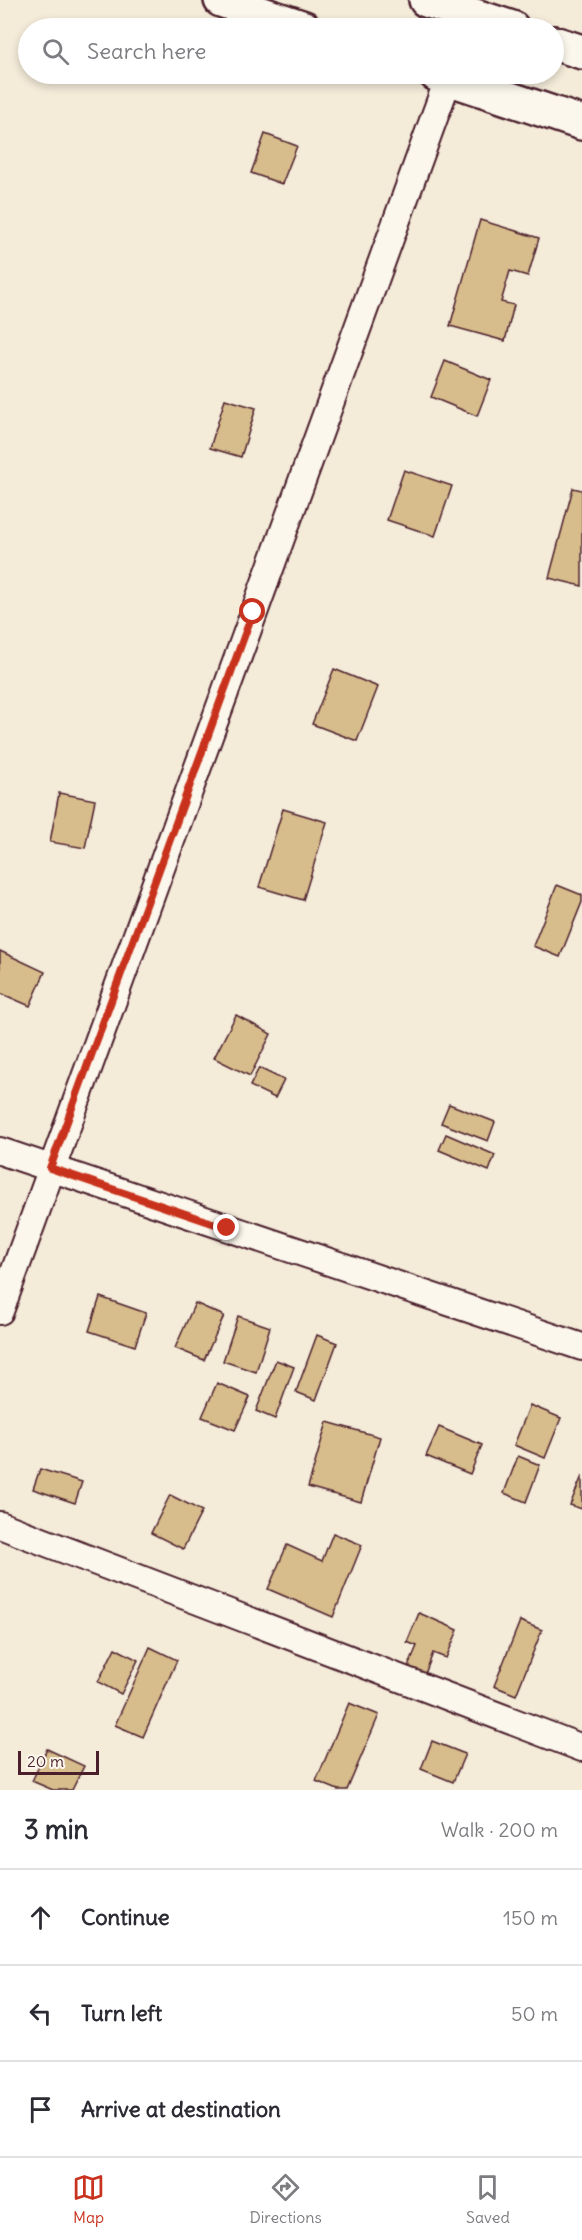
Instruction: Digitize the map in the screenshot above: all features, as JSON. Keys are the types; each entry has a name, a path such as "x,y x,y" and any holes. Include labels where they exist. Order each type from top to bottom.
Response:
{"street":[{"path":"220,0 274,18"},
{"path":"426,0 472,14"},
{"path":"564,46 582,52"},
{"path":"0,1311 442,84"},
{"path":"471,84 582,123"},
{"path":"0,1151 582,1347"},
{"path":"0,1525 582,1748"}],"building":[{"path":"265,134 297,146 282,184 251,173"},
{"path":"480,220 539,238 528,276 510,271 501,302 514,305 505,341 450,326"},
{"path":"445,361 491,380 477,416 431,397"},
{"path":"225,399 256,408 241,457 210,448"},
{"path":"404,470 452,486 435,536 387,520"},
{"path":"573,488 582,490 582,586 549,578"},
{"path":"334,669 378,687 357,741 312,724"},
{"path":"59,793 95,800 85,848 50,842"},
{"path":"283,809 327,822 303,900 259,887"},
{"path":"557,885 582,895 582,902 560,957 533,946"},
{"path":"0,951 45,972 30,1006 0,993"},
{"path":"236,1015 271,1034 250,1076 214,1058"},
{"path":"259,1068 284,1080 275,1098 250,1086"},
{"path":"449,1104 495,1122 488,1141 441,1123"},
{"path":"446,1134 495,1155 489,1171 439,1150"},
{"path":"100,1297 146,1313 135,1346 89,1331"},
{"path":"195,1303 224,1316 204,1360 175,1348"},
{"path":"238,1316 270,1327 256,1372 223,1361"},
{"path":"317,1335 337,1343 316,1400 296,1392"},
{"path":"276,1360 294,1367 275,1419 256,1411"},
{"path":"217,1383 250,1397 235,1430 202,1417"},
{"path":"530,1405 561,1418 545,1458 514,1445"},
{"path":"327,1422 380,1437 361,1502 308,1487"},
{"path":"439,1427 482,1445 470,1474 426,1456"},
{"path":"518,1456 540,1465 526,1502 504,1493"},
{"path":"40,1469 82,1482 75,1503 33,1489"},
{"path":"582,1476 582,1509 570,1505"},
{"path":"170,1495 202,1511 183,1549 151,1533"},
{"path":"333,1533 362,1545 333,1617 268,1589 287,1545 322,1561"},
{"path":"419,1613 458,1630 446,1658 433,1653 425,1674 408,1667 417,1646 407,1642"},
{"path":"520,1621 542,1630 516,1695 494,1686"},
{"path":"150,1647 177,1660 143,1737 115,1725"},
{"path":"115,1648 138,1660 121,1694 98,1682"},
{"path":"349,1703 379,1715 347,1790 338,1790 316,1781"},
{"path":"432,1741 465,1754 453,1782 421,1769"},
{"path":"47,1749 84,1766 72,1790 53,1790 32,1781"}],"route":[{"path":"227,1228 50,1168 253,612"}]}
